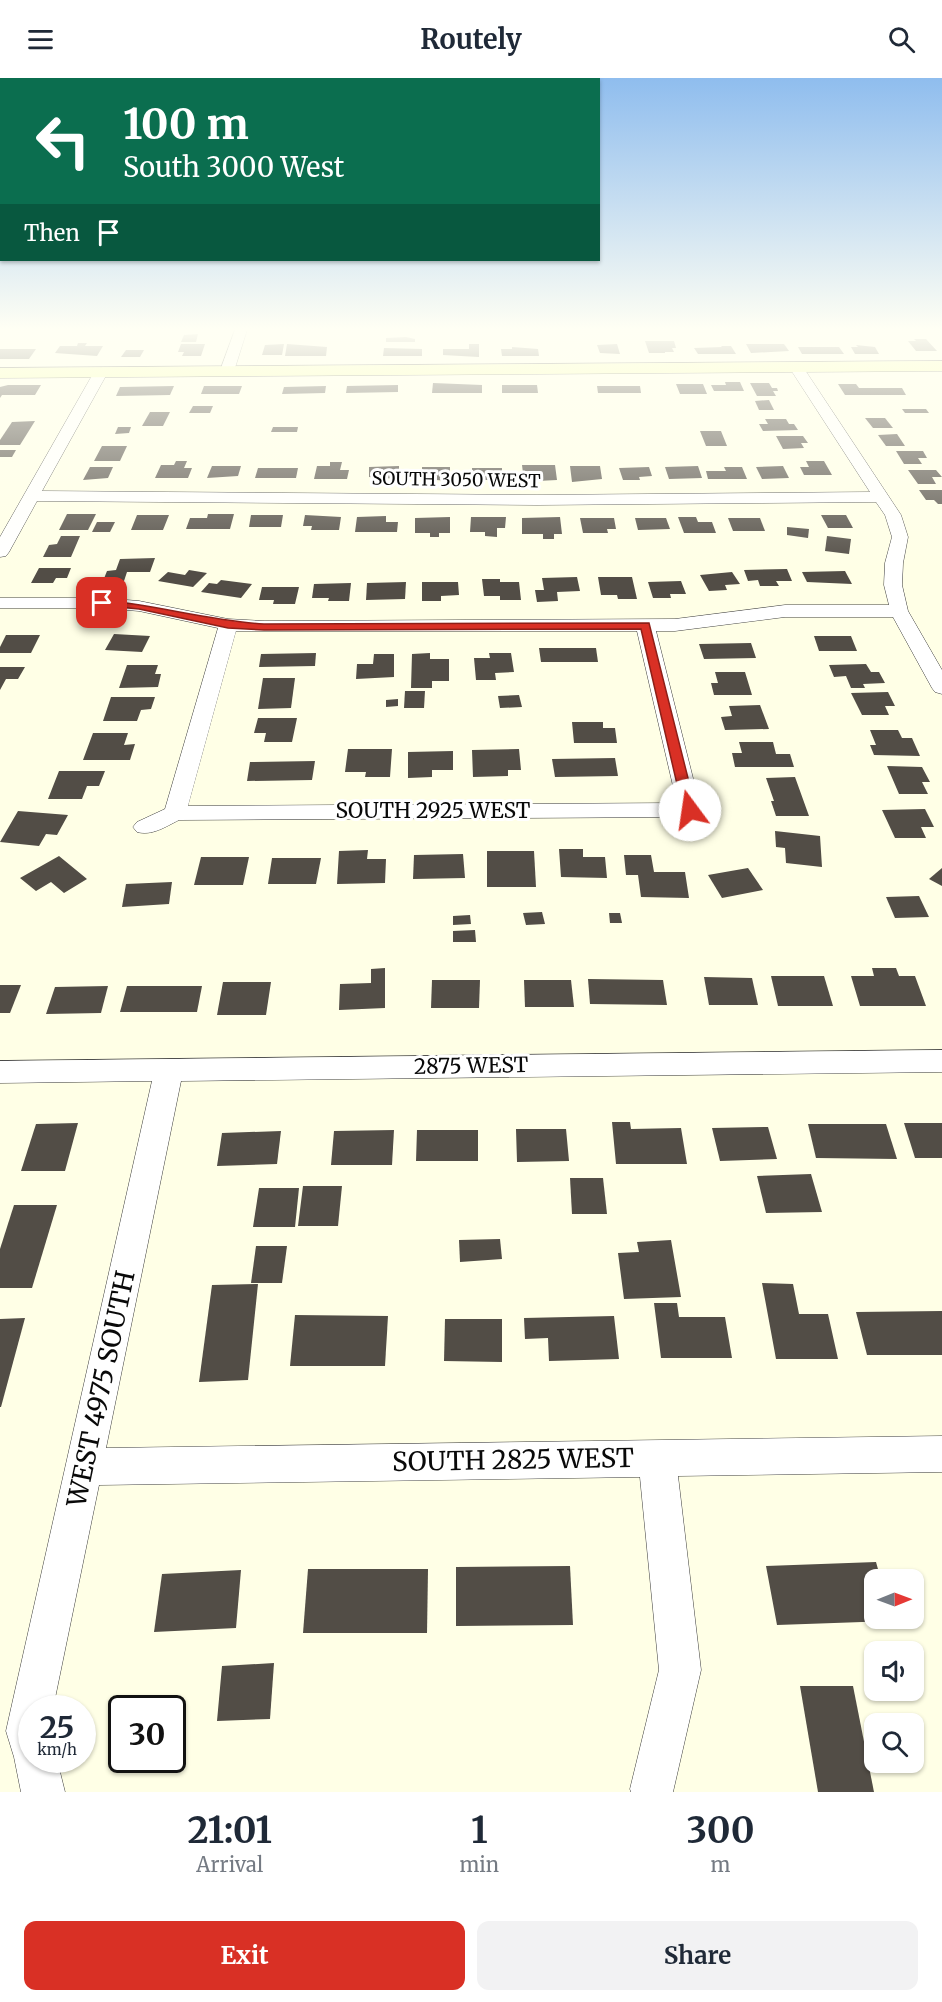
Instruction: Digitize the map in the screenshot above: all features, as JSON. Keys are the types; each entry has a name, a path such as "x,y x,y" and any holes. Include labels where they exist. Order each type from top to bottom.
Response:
{"street":[{"path":"0,552 4,537 31,496 80,410"},
{"path":"824,410 893,515 900,537 894,563 893,585 899,611 942,688"},
{"name":"SOUTH 3050 WEST","path":"31,496 537,500 881,497"},
{"path":"0,603 102,603 139,606 228,625 264,627 645,626 675,625 785,611 899,611"},
{"path":"145,827 176,813 228,625"},
{"name":"SOUTH 2925 WEST","path":"176,813 698,815 645,626"},
{"name":"2875 WEST","path":"0,1072 942,1061"},
{"name":"WEST 4975 SOUTH","path":"35,1695 169,1070"},
{"name":"SOUTH 2825 WEST","path":"84,1467 942,1454"},
{"path":"652,1789 680,1670 657,1458"},
{"path":"38,1773 43,1792"}],"building":[{"path":"191,410 211,410 210,413 189,413"},
{"path":"903,410 927,410 929,413 905,413"},
{"path":"150,412 170,412 163,426 142,426"},
{"path":"865,418 885,418 893,428 873,428"},
{"path":"765,419 786,419 798,430 763,431 759,424 768,424"},
{"path":"35,421 20,445 0,445 0,440 12,422"},
{"path":"118,427 131,427 129,433 115,434"},
{"path":"273,427 298,427 297,432 271,432"},
{"path":"700,431 721,431 727,446 706,446"},
{"path":"897,434 905,446 886,446 878,435"},
{"path":"776,436 803,436 808,443 801,443 804,448 783,449"},
{"path":"102,446 127,446 120,461 94,461"},
{"path":"0,450 16,450 12,457 0,457"},
{"path":"896,451 923,451 927,458 918,458 922,464 904,464"},
{"path":"176,461 187,461 184,468 192,468 188,478 155,478 161,465 174,465"},
{"path":"806,461 824,461 832,475 804,475 800,467 809,467"},
{"path":"330,462 342,462 340,470 349,470 347,479 314,479 317,466 330,466"},
{"path":"522,465 555,465 557,480 517,482 516,473 523,473"},
{"path":"212,466 241,466 238,476 207,478"},
{"path":"399,466 399,479 369,477 369,467"},
{"path":"570,466 600,466 602,479 572,482"},
{"path":"698,466 702,478 669,479 665,467"},
{"path":"783,466 789,478 762,479 756,467"},
{"path":"90,467 113,467 108,478 83,480"},
{"path":"422,467 450,467 450,481 422,479"},
{"path":"649,467 652,476 639,477 640,480 623,480 619,468"},
{"path":"724,467 742,467 747,479 708,479 706,471 726,471"},
{"path":"258,468 298,468 296,478 255,478"},
{"path":"472,468 502,468 502,481 472,479"},
{"path":"908,470 936,470 942,477 932,477 936,484 918,484"},
{"path":"919,490 942,490 942,504 934,500 926,500"},
{"path":"67,514 96,514 88,530 59,530"},
{"path":"208,514 234,514 230,529 186,529 190,518 207,518"},
{"path":"137,515 169,515 163,530 131,530"},
{"path":"251,515 283,515 281,527 249,527"},
{"path":"305,515 341,517 339,530 311,530 312,526 303,526"},
{"path":"821,515 846,515 853,528 828,528"},
{"path":"386,516 386,522 398,522 397,532 355,532 357,517"},
{"path":"450,517 450,533 439,533 439,537 430,537 430,533 415,533 415,518"},
{"path":"471,517 506,517 505,528 497,528 497,537 485,536 485,532 470,532"},
{"path":"560,517 562,534 554,534 554,539 543,539 543,534 522,534 522,518"},
{"path":"678,517 696,517 698,522 712,522 716,533 684,533"},
{"path":"580,518 614,518 616,529 607,529 608,533 583,533"},
{"path":"635,518 666,518 670,529 638,530"},
{"path":"728,518 760,518 765,531 733,531"},
{"path":"97,522 115,522 110,532 92,532"},
{"path":"787,527 809,529 808,538 787,535"},
{"path":"61,536 80,536 71,557 43,557 49,545 57,544"},
{"path":"827,536 851,539 849,554 825,551"},
{"path":"155,558 150,572 127,572 124,581 103,581 107,571 116,570 120,559"},
{"path":"39,568 71,568 67,578 56,578 53,583 31,583"},
{"path":"787,569 792,581 776,581 779,586 760,586 758,580 748,581 744,570"},
{"path":"189,570 207,573 193,587 158,581 168,572 185,575"},
{"path":"845,571 852,584 807,582 802,572"},
{"path":"732,572 740,584 725,585 727,590 709,591 700,575"},
{"path":"577,577 580,591 557,592 558,601 537,602 535,590 544,590 542,578"},
{"path":"598,577 632,577 637,599 618,599 617,595 601,595"},
{"path":"482,579 519,582 521,600 500,600 500,596 484,596"},
{"path":"221,580 252,584 241,598 201,592 209,583 217,584"},
{"path":"681,581 686,594 670,594 671,598 653,598 648,582"},
{"path":"406,582 405,599 366,600 367,583"},
{"path":"422,582 458,582 459,595 441,596 441,601 422,601"},
{"path":"351,583 349,601 312,598 314,584"},
{"path":"262,587 299,587 295,604 273,604 274,600 259,600"},
{"path":"114,634 150,636 142,652 105,650"},
{"path":"6,635 40,635 31,653 0,653 0,647"},
{"path":"814,636 851,636 857,651 819,651"},
{"path":"751,643 756,658 704,659 699,644"},
{"path":"539,648 596,648 598,662 541,662"},
{"path":"316,653 315,666 259,667 261,654"},
{"path":"430,653 430,659 449,659 449,681 432,681 432,688 411,688 412,654"},
{"path":"489,653 511,653 514,672 495,673 496,680 476,680 474,658 490,658"},
{"path":"374,654 394,654 394,677 356,679 357,664 373,664"},
{"path":"866,664 871,672 879,672 885,683 863,684 865,688 851,688 846,676 834,677 829,665"},
{"path":"127,665 158,665 155,674 161,674 158,687 119,688"},
{"path":"0,667 25,667 18,679 6,679 0,690"},
{"path":"715,672 745,672 752,695 714,695 711,683 718,683"},
{"path":"263,678 295,678 291,708 258,709"},
{"path":"405,691 425,691 424,708 404,708"},
{"path":"888,692 895,706 885,706 889,715 862,715 851,693"},
{"path":"519,695 522,707 500,708 498,696"},
{"path":"111,697 155,697 151,709 141,710 137,721 103,721"},
{"path":"398,699 398,706 386,707 386,700"},
{"path":"760,705 769,729 725,730 721,717 732,716 729,706"},
{"path":"258,718 297,718 292,742 264,742 266,733 254,733"},
{"path":"572,722 603,722 603,728 615,728 617,743 574,743"},
{"path":"870,730 898,730 902,738 912,738 920,756 874,755 870,745 876,745"},
{"path":"93,733 128,733 124,745 135,744 130,760 83,760"},
{"path":"739,742 773,742 776,754 790,754 794,767 735,767 732,753 742,753"},
{"path":"348,749 392,749 390,777 365,777 366,772 345,772"},
{"path":"519,749 521,770 508,770 508,776 473,777 472,750"},
{"path":"453,751 453,770 432,770 432,777 408,778 408,752"},
{"path":"615,758 618,776 555,777 552,759"},
{"path":"315,761 312,780 247,781 250,762"},
{"path":"887,766 922,767 930,782 922,782 928,794 899,794"},
{"path":"59,771 105,771 99,786 87,786 82,799 48,799"},
{"path":"795,777 809,816 776,816 771,801 774,801 766,778"},
{"path":"925,809 934,827 921,827 926,838 895,838 882,810"},
{"path":"18,811 68,815 57,835 46,834 39,846 0,842"},
{"path":"775,831 820,836 822,867 786,863 785,848 776,847"},
{"path":"559,849 583,849 583,857 605,857 607,878 561,877"},
{"path":"368,850 367,859 386,859 385,883 337,884 339,851"},
{"path":"487,851 534,851 536,887 487,887"},
{"path":"463,854 465,878 413,879 414,855"},
{"path":"624,855 651,855 654,872 685,872 689,898 641,897 638,875 626,875"},
{"path":"59,856 87,879 64,893 51,882 36,891 20,878"},
{"path":"201,857 249,857 243,885 194,885"},
{"path":"272,858 321,858 316,884 268,884"},
{"path":"748,868 763,890 722,898 708,875"},
{"path":"942,868 942,886 929,879"},
{"path":"172,882 169,904 122,907 126,884"},
{"path":"919,896 929,917 895,918 886,897"},
{"path":"542,912 545,924 526,925 523,913"},
{"path":"609,913 620,913 622,923 610,923"},
{"path":"470,915 471,924 453,925 453,916"},
{"path":"475,930 476,942 453,942 453,931"},
{"path":"385,968 385,1008 339,1010 340,984 371,983 371,969"},
{"path":"872,968 896,968 899,976 915,976 926,1006 860,1006 851,976 874,976"},
{"path":"771,976 824,976 833,1006 778,1006"},
{"path":"704,977 752,978 758,1005 709,1005"},
{"path":"588,979 663,980 667,1005 590,1004"},
{"path":"432,980 480,980 479,1008 431,1008"},
{"path":"524,980 571,980 574,1007 525,1007"},
{"path":"223,982 271,982 266,1015 217,1015"},
{"path":"0,985 21,985 10,1013 0,1013"},
{"path":"108,986 101,1013 46,1014 55,987"},
{"path":"127,986 202,986 197,1012 120,1012"},
{"path":"612,1122 630,1122 631,1129 681,1128 687,1164 616,1164"},
{"path":"78,1123 65,1171 21,1171 36,1124"},
{"path":"904,1123 942,1123 942,1158 915,1158"},
{"path":"808,1124 886,1124 897,1159 816,1158"},
{"path":"768,1127 777,1159 720,1161 712,1128"},
{"path":"516,1129 566,1129 569,1161 517,1162"},
{"path":"394,1130 392,1165 331,1165 334,1131"},
{"path":"417,1130 478,1130 478,1161 416,1161"},
{"path":"281,1131 277,1164 217,1166 222,1133"},
{"path":"811,1174 822,1212 766,1213 757,1176"},
{"path":"570,1178 603,1178 607,1214 572,1214"},
{"path":"303,1186 342,1186 338,1226 298,1226"},
{"path":"259,1188 299,1188 295,1227 253,1227"},
{"path":"14,1205 57,1205 32,1288 0,1288 0,1249"},
{"path":"500,1239 502,1259 460,1262 459,1240"},
{"path":"671,1240 681,1297 624,1299 618,1253 639,1252 637,1242"},
{"path":"256,1246 287,1246 282,1283 251,1283"},
{"path":"762,1283 793,1284 799,1314 828,1314 838,1359 776,1359"},
{"path":"258,1284 248,1380 199,1382 212,1285"},
{"path":"654,1303 677,1303 679,1317 725,1317 732,1358 661,1358"},
{"path":"942,1311 942,1355 867,1355 856,1312"},
{"path":"295,1315 388,1316 385,1366 290,1366"},
{"path":"614,1316 619,1359 549,1361 548,1338 525,1339 524,1318"},
{"path":"25,1318 1,1407 0,1407 0,1319"},
{"path":"445,1319 502,1319 502,1362 444,1361"},
{"path":"876,1562 878,1569 864,1569 864,1622 777,1625 766,1566"},
{"path":"570,1566 573,1625 456,1626 456,1567"},
{"path":"308,1569 428,1569 427,1633 303,1633"},
{"path":"241,1570 236,1628 154,1632 162,1574"},
{"path":"274,1663 270,1719 217,1721 222,1666"},
{"path":"800,1686 853,1686 864,1742 864,1773 870,1773 874,1792 818,1792"}],"route":[{"path":"102,603 139,606 228,625 264,627 645,626 690,810"}]}
